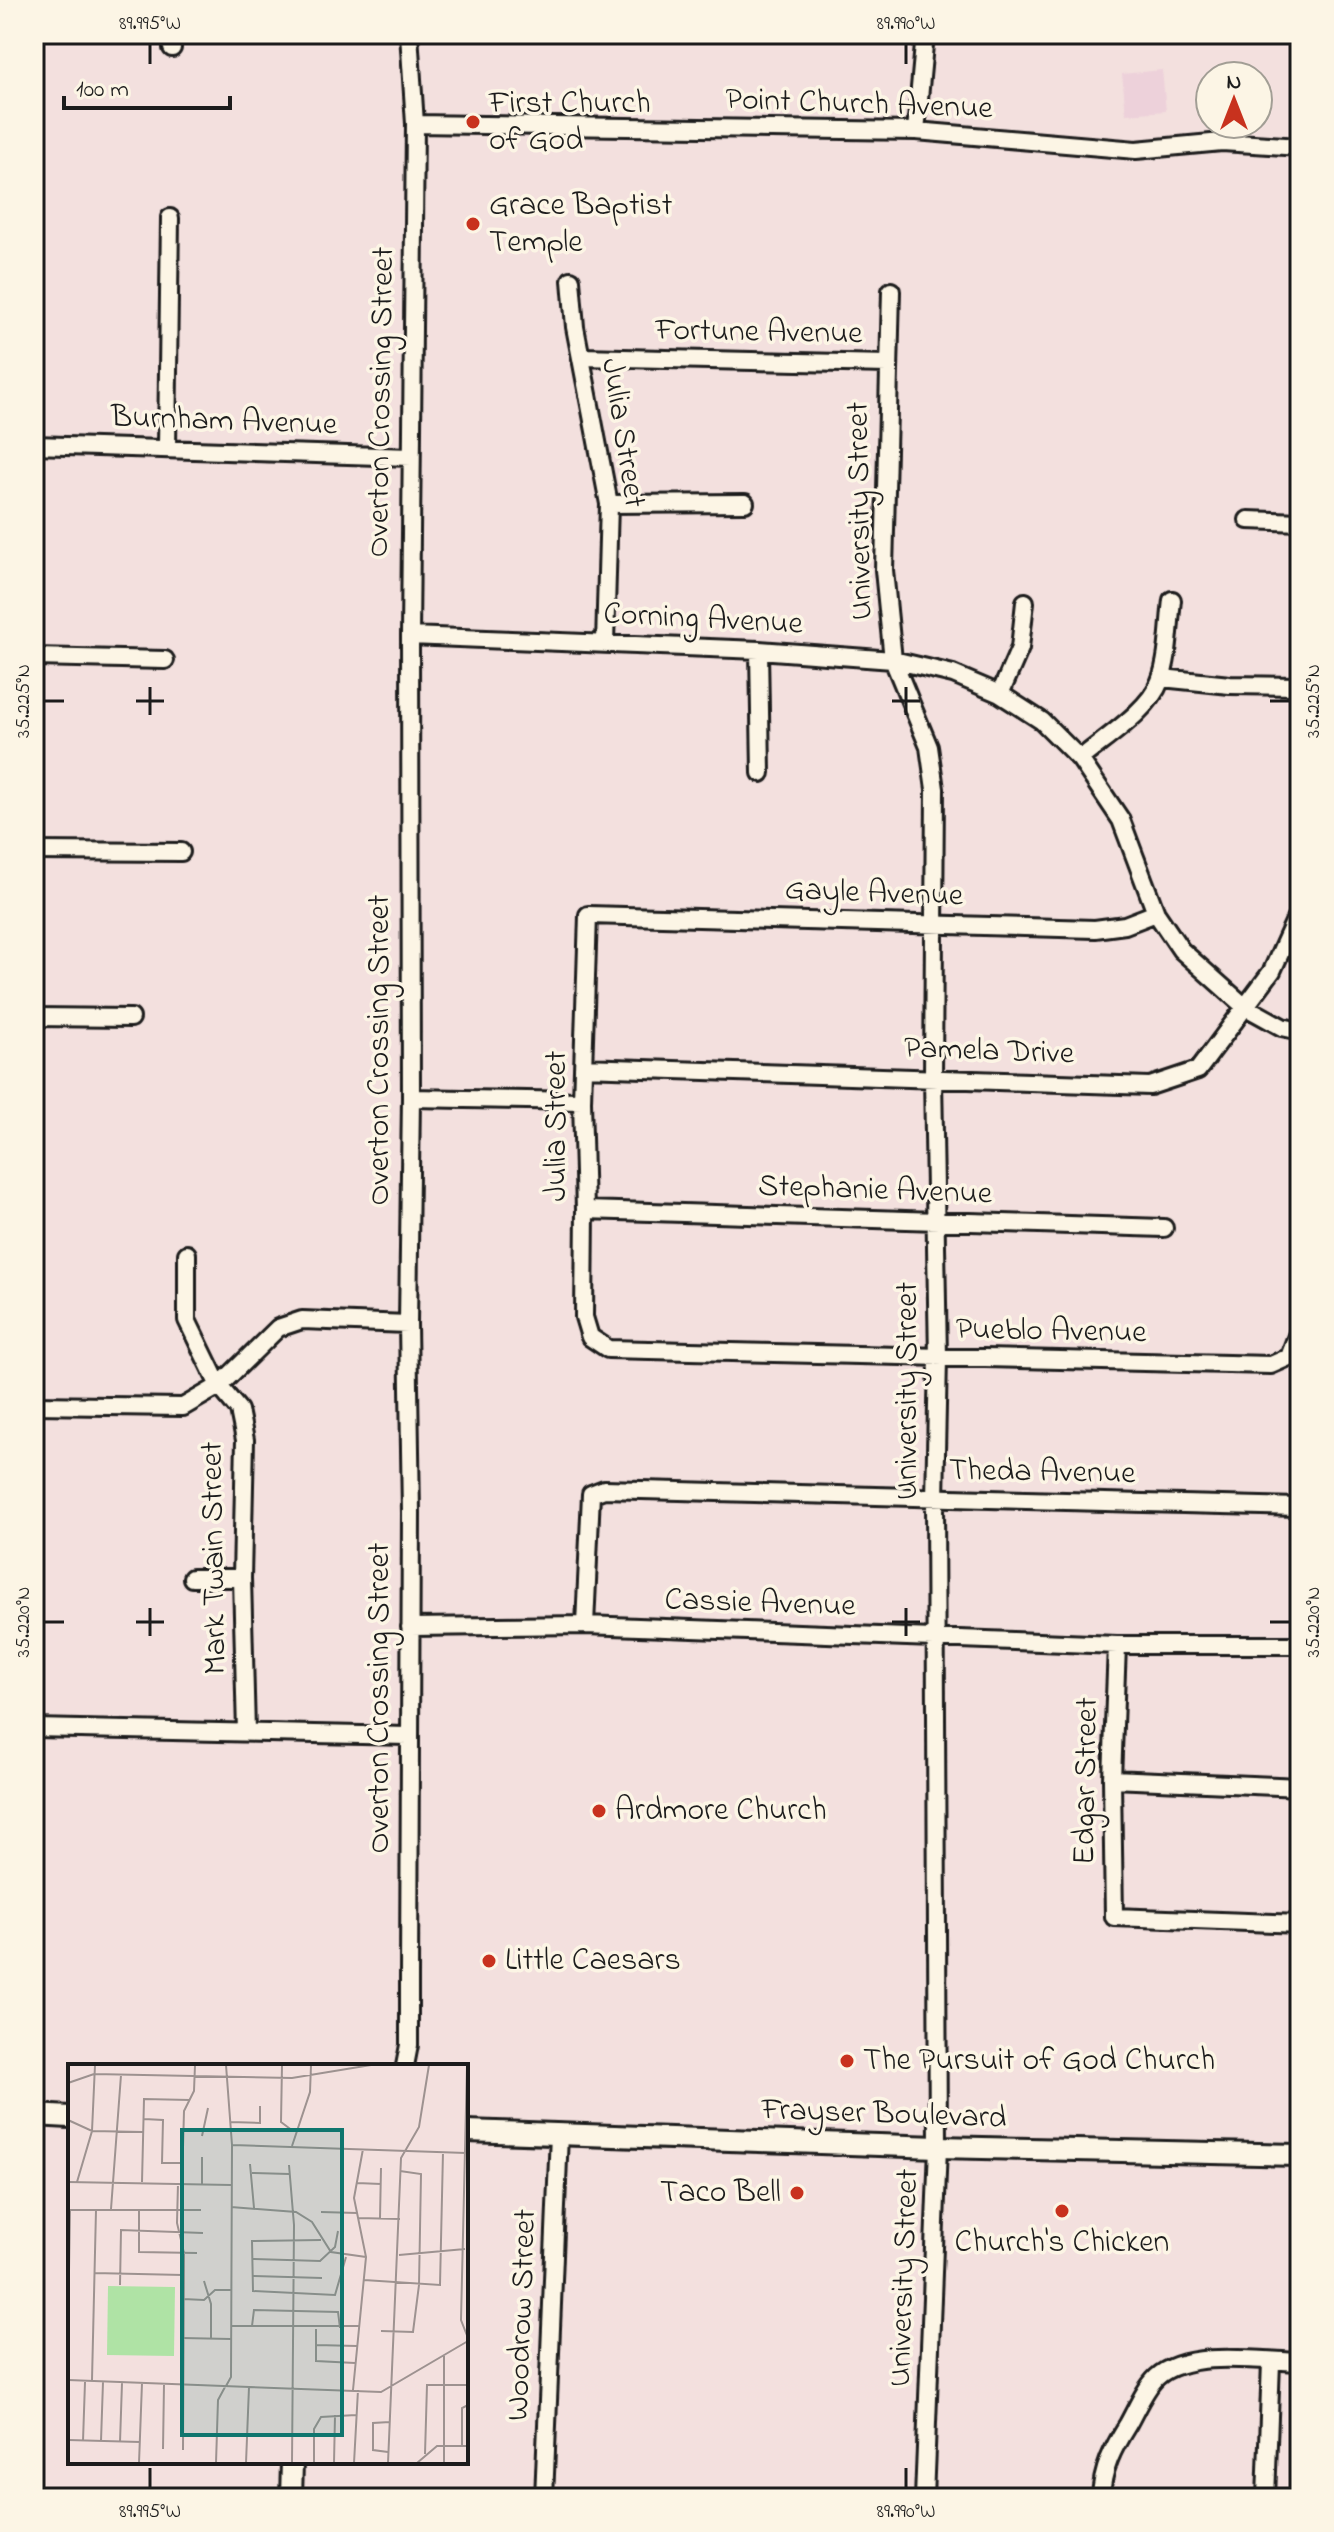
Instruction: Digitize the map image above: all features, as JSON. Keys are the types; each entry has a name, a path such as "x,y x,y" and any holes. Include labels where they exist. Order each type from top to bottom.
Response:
{"main road":[{"path":"34,2115 68,2117"},
{"name":"Frayser Boulevard","path":"468,2131 938,2147 1300,2155"},
{"path":"291,2498 292,2464"}],"street":[{"name":"Overton Crossing Street","path":"406,2064 409,2032 410,636 415,124 409,34"},
{"path":"916,131 925,34"},
{"name":"Point Church Avenue","path":"415,124 916,131 1136,150 1222,142 1300,147"},
{"path":"167,448 170,218"},
{"name":"Julia Street","path":"571,280 575,327 609,504 605,643"},
{"name":"University Street","path":"891,291 884,570 893,660 929,747 935,789 933,1078 938,1358 935,1499 938,2147 924,2498"},
{"name":"Fortune Avenue","path":"581,357 888,364"},
{"name":"Burnham Avenue","path":"34,445 411,457"},
{"path":"609,504 745,503"},
{"path":"1248,520 1300,522"},
{"path":"1080,759 1133,716 1155,691 1162,678 1172,600"},
{"path":"1000,694 1020,648 1025,602"},
{"name":"Corning Avenue","path":"410,636 759,650 893,660 953,674 1000,694 1042,721 1080,759 1121,820 1156,913 1181,950 1244,1006 1282,1027 1300,1031"},
{"path":"759,650 761,773"},
{"path":"34,657 165,660"},
{"path":"1162,678 1230,685 1300,686"},
{"path":"34,851 181,852"},
{"name":"Pamela Drive","path":"583,1067 1150,1086 1198,1070 1272,971 1300,909"},
{"name":"Gayle Avenue","path":"588,915 1095,929 1125,925 1156,913"},
{"name":"Julia Street","path":"588,915 582,1101 584,1317 590,1337"},
{"path":"34,1017 131,1018"},
{"path":"411,1098 582,1101"},
{"name":"Stephanie Avenue","path":"585,1210 1164,1228"},
{"name":"Mark Twain Street","path":"187,1254 187,1320 219,1386 239,1410 245,1440 242,1578 246,1732"},
{"path":"34,1405 183,1407 219,1386 278,1328 302,1320 408,1324"},
{"name":"Pueblo Avenue","path":"590,1337 608,1349 1271,1365 1289,1357 1300,1328"},
{"name":"Theda Avenue","path":"585,1625 591,1494 604,1489 1297,1507 1300,1510"},
{"path":"192,1578 242,1578"},
{"name":"Cassie Avenue","path":"410,1627 585,1625 1117,1645 1300,1645"},
{"name":"Edgar Street","path":"1117,1645 1112,1779 1114,1917 1300,1924"},
{"path":"34,1728 408,1736"},
{"path":"1112,1779 1300,1787"},
{"name":"Woodrow Street","path":"544,2498 559,2134"},
{"path":"1101,2498 1101,2483 1109,2455 1155,2379 1172,2367 1198,2359 1300,2362"},
{"path":"1266,2498 1271,2362"}],"shaded area":[{"path":"1162,70 1166,111 1126,114 1122,74"}],"place":[{"name":"First Church of God","path":"473,122"},
{"name":"Grace Baptist Temple","path":"473,224"},
{"name":"Ardmore Church","path":"599,1811"},
{"name":"Little Caesars","path":"489,1961"},
{"name":"The Pursuit of God Church","path":"847,2061"},
{"name":"Taco Bell","path":"797,2193"},
{"name":"Church's Chicken","path":"1062,2211"}]}
